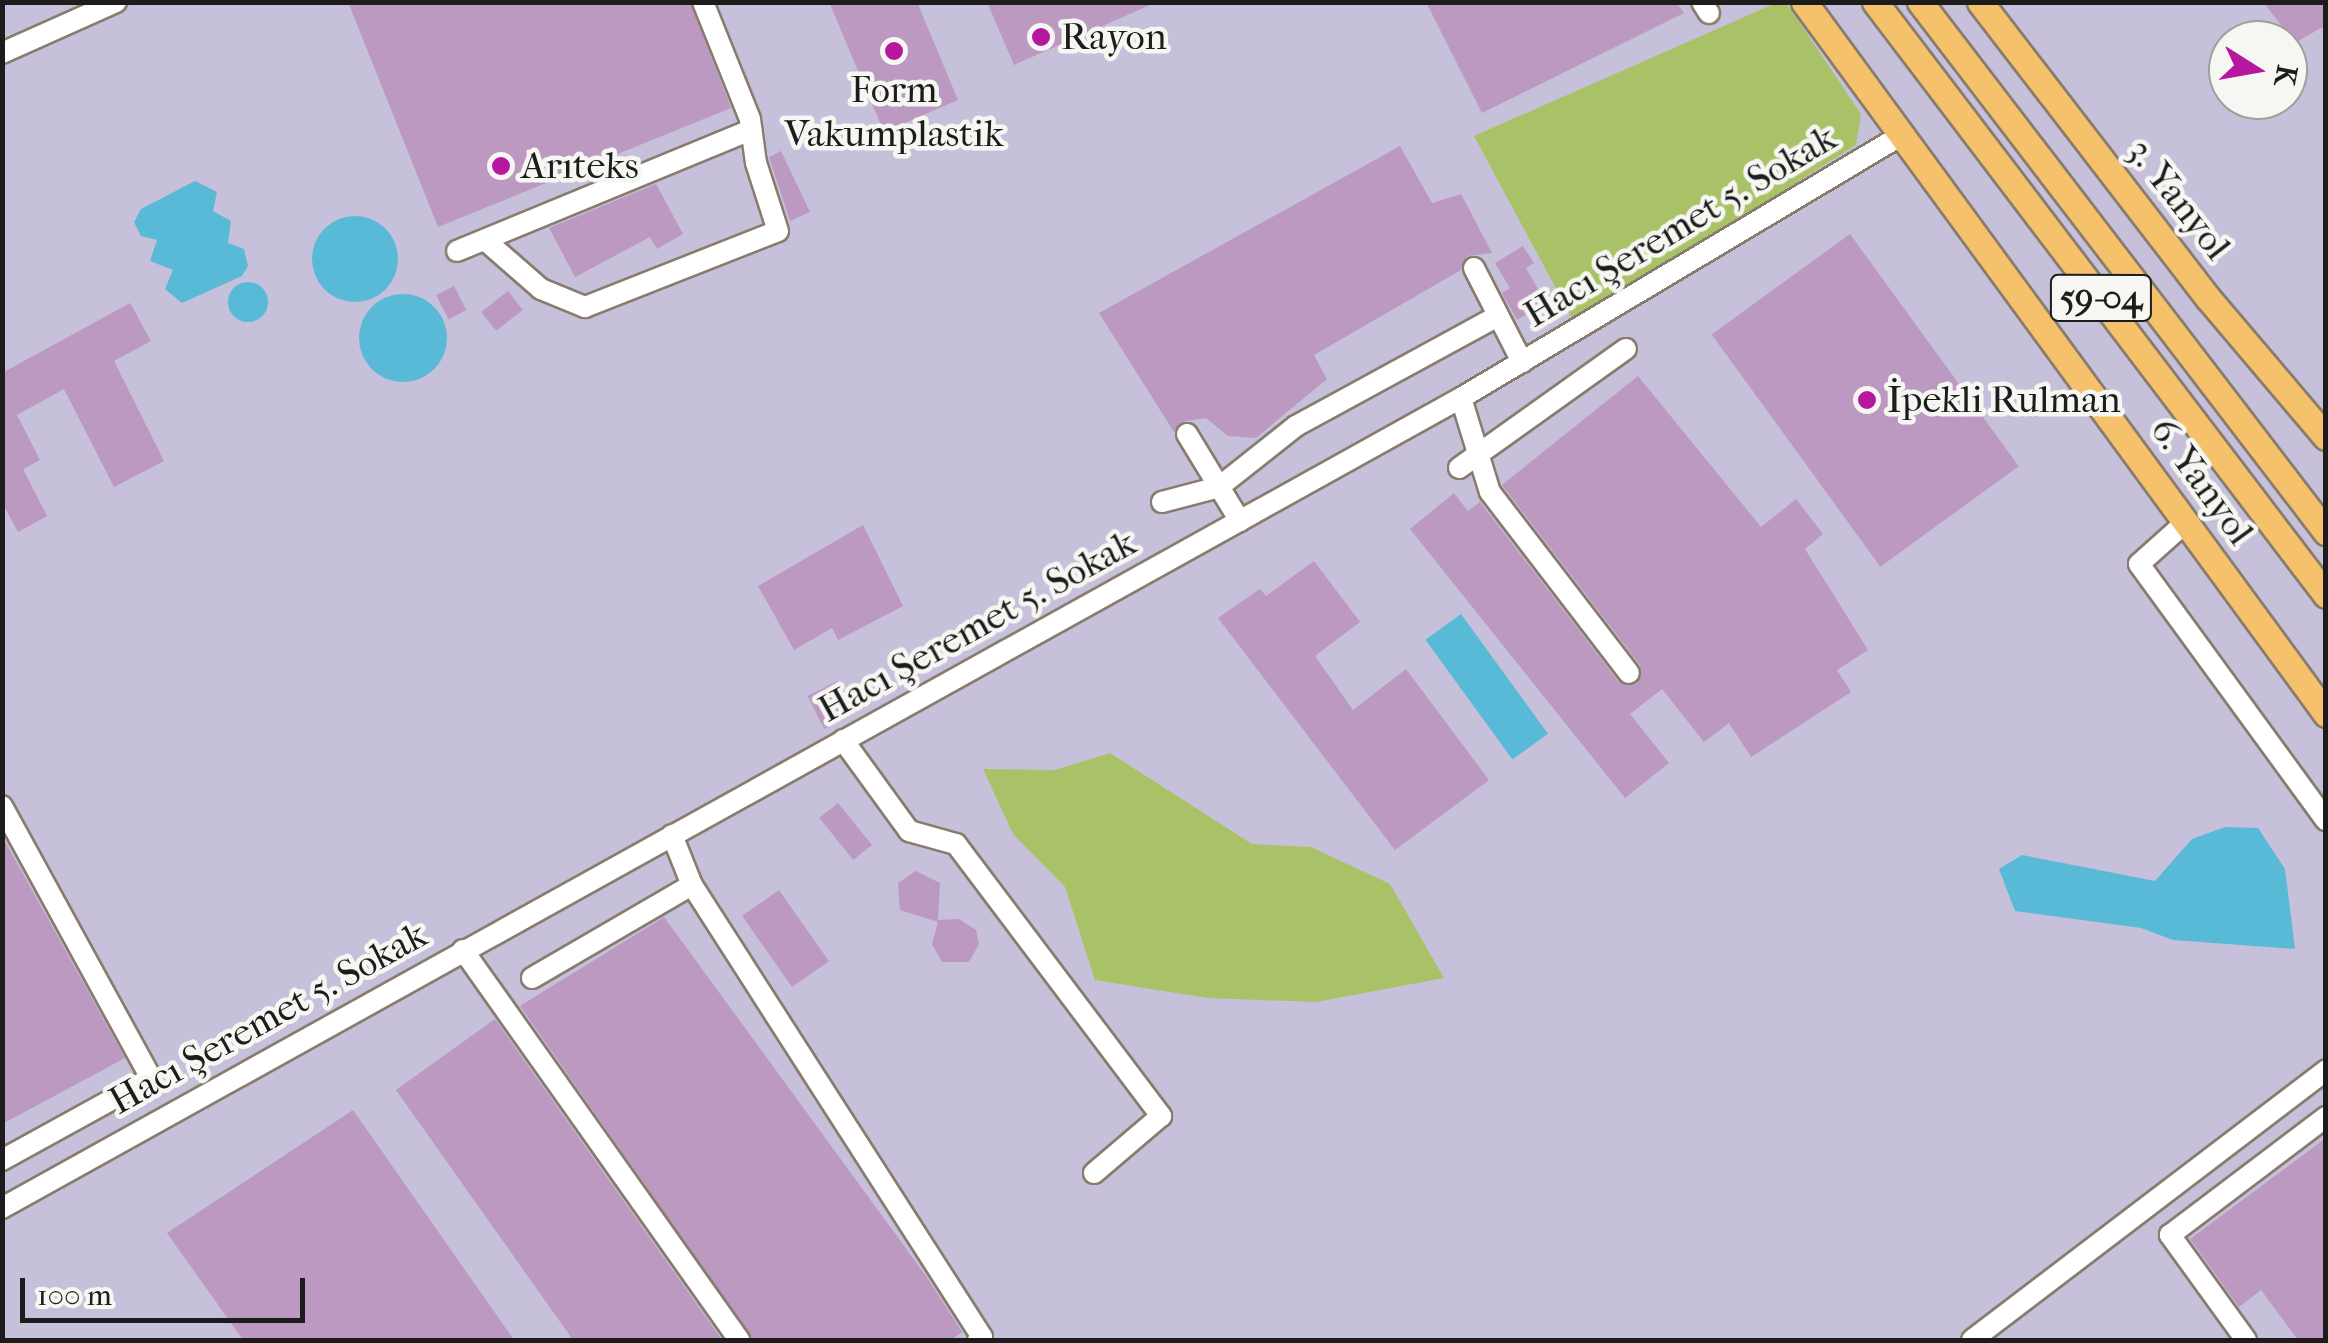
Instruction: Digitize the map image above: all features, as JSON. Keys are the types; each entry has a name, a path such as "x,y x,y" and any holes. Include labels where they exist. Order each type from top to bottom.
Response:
{"main road":[{"name":"6. Yanyol","path":"1804,2 2326,714"},
{"name":"59-04","path":"1875,2 2326,595"},
{"name":"59-04","path":"1920,2 2326,532"},
{"name":"3. Yanyol","path":"1980,2 2208,298 2326,437"}],"street":[{"path":"2,53 116,2"},
{"path":"486,241 541,289 585,307 778,231 752,130 703,2"},
{"path":"457,251 752,130"},
{"name":"Hacı Şeremet 5. Sokak","path":"2,1208 1461,398 1900,136"},
{"path":"1474,268 1522,362"},
{"path":"1162,502 1220,487 1296,426 1498,316"},
{"path":"1460,468 1626,349"},
{"path":"1461,398 1490,492 1629,673"},
{"path":"1187,434 1240,521"},
{"path":"2186,522 2138,564 2326,820"},
{"path":"843,740 909,831 956,844 1161,1116 1094,1173"},
{"path":"2,806 151,1078 2,1160"},
{"path":"672,835 692,885 982,1337 978,1340"},
{"path":"532,978 692,885"},
{"path":"463,950 739,1340"},
{"path":"1972,1340 2326,1070"},
{"path":"2246,1340 2170,1234 2326,1117"}],"shaded area":[{"path":"3,3 2325,3 2325,1340 3,1340"}],"green space":[{"path":"1776,3 1787,4 1861,114 1856,145 1574,322 1474,136"},
{"path":"1110,753 1252,844 1311,847 1390,884 1444,978 1316,1002 1207,998 1095,980 1065,887 1013,834 983,769 1055,770"}],"water":[{"path":"195,181 217,192 213,211 231,221 228,243 244,249 248,266 242,276 182,303 165,289 173,270 150,261 157,240 141,236 134,222 141,209"},
{"path":"355,216 379,223 391,235 398,259 391,283 379,295 355,302 331,295 319,283 312,259 319,235 331,223"},
{"path":"248,282 262,288 268,302 262,316 248,322 234,316 228,302 234,288"},
{"path":"403,294 434,307 447,338 434,369 403,382 372,369 359,338 372,307"},
{"path":"1461,614 1548,734 1512,760 1425,640"},
{"path":"2225,827 2258,828 2285,869 2295,949 2173,940 2141,928 2015,911 1999,869 2022,855 2155,881 2192,839"}],"building":[{"name":"Arıteks","path":"348,2 690,2 731,108 438,227"},
{"name":"Form Vakumplastik","path":"829,2 917,2 958,100 884,132"},
{"name":"Rayon","path":"987,2 1157,2 1014,65"},
{"path":"1426,2 1676,2 1684,13 1482,113"},
{"path":"2263,2 2326,2 2326,25 2308,35 2308,20 2277,20"},
{"path":"1400,146 1432,203 1461,194 1492,253 1467,256 1461,270 1314,355 1327,379 1256,438 1228,436 1206,418 1181,422 1174,432 1099,313"},
{"path":"781,151 810,212 790,221 769,157"},
{"path":"656,184 683,234 657,249 650,237 575,277 549,228"},
{"name":"İpekli Rulman","path":"1850,234 2019,466 1880,567 1712,335"},
{"path":"1523,246 1534,263 1526,268 1546,303 1517,320 1502,293 1510,288 1495,263"},
{"path":"454,286 466,310 448,319 436,295"},
{"path":"508,291 523,310 496,331 481,312"},
{"path":"130,303 151,341 114,361 164,461 114,487 64,389 17,415 40,460 23,469 47,516 18,532 2,502 2,373"},
{"path":"1638,376 1761,527 1796,499 1823,534 1805,549 1868,650 1837,670 1851,692 1751,757 1729,723 1704,742 1662,689 1630,714 1669,763 1625,798 1410,529 1454,493 1468,511 1480,502 1618,681 1637,684 1640,665 1502,485"},
{"path":"863,525 903,606 838,640 832,628 794,650 758,586"},
{"path":"1314,561 1360,622 1315,656 1353,710 1406,669 1489,780 1395,850 1218,618 1260,589 1266,596"},
{"path":"837,681 854,714 824,729 808,696"},
{"path":"838,803 872,845 853,860 819,818"},
{"path":"2,836 125,1058 2,1124"},
{"path":"916,871 940,883 938,920 959,919 976,930 979,944 969,962 942,962 932,944 938,922 900,910 898,883"},
{"path":"779,890 829,961 792,987 742,916"},
{"path":"664,917 926,1276 962,1332 951,1340 753,1340 520,1006"},
{"path":"495,1019 722,1340 573,1340 396,1090"},
{"path":"353,1110 514,1340 243,1340 167,1233"},
{"path":"2326,1138 2326,1340 2298,1340 2261,1290 2239,1307 2190,1239"}],"place":[{"name":"Rayon","path":"1041,37"},
{"name":"Form Vakumplastik","path":"894,51"},
{"name":"Arıteks","path":"501,166"},
{"name":"İpekli Rulman","path":"1867,400"}]}
